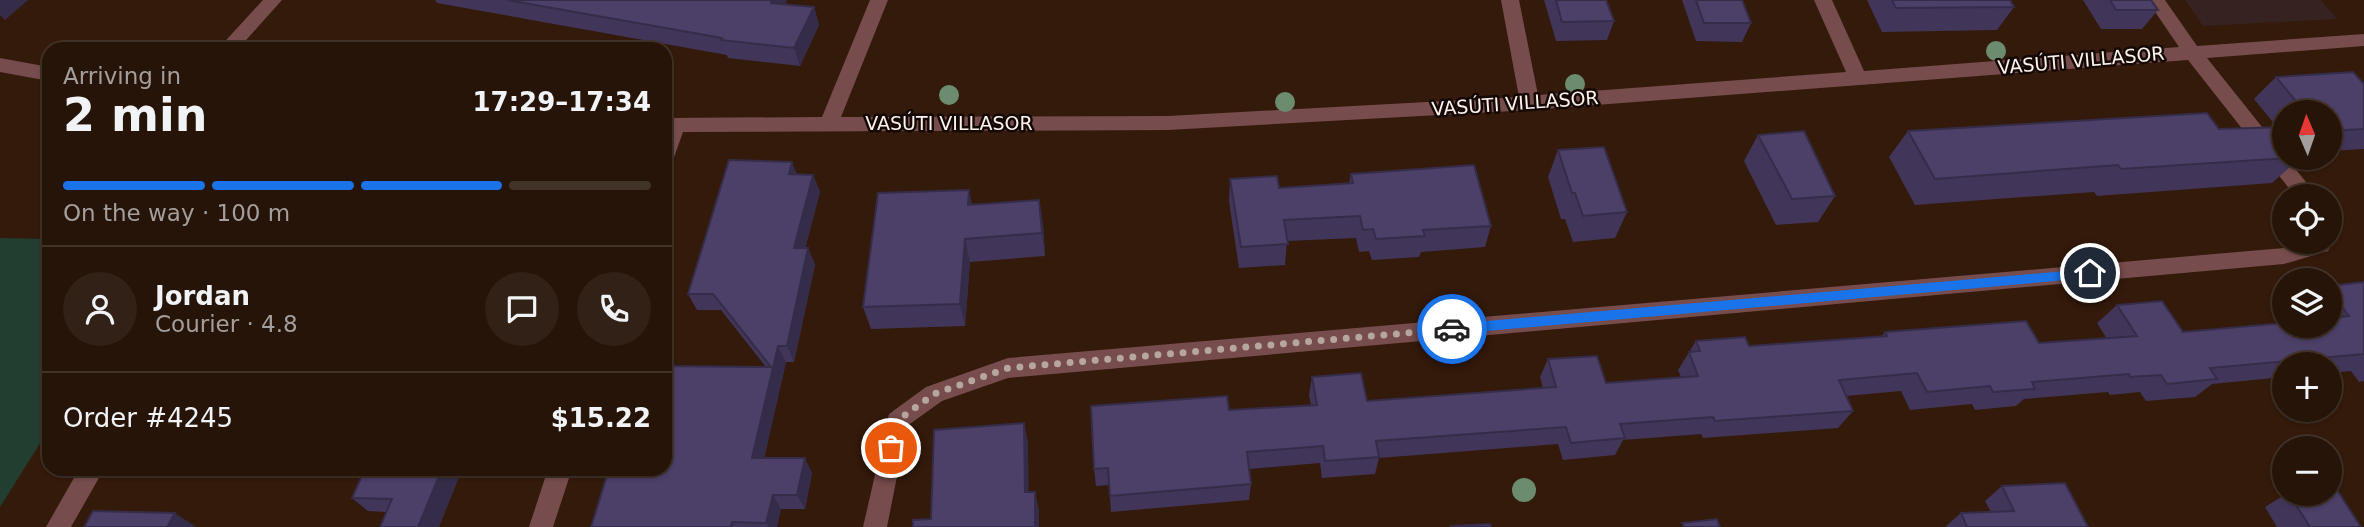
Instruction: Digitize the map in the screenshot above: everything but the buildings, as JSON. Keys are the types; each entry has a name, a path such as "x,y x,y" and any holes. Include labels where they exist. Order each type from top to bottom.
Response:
{"street":[{"path":"234,42 273,0"},
{"path":"829,123 879,0"},
{"path":"1510,0 1530,103"},
{"path":"1823,0 1858,78"},
{"path":"2156,0 2190,51 2297,184"},
{"name":"VASÚTI VILLASOR","path":"672,125 1168,123 1530,103 2190,51 2364,40"},
{"path":"0,65 42,73"},
{"path":"875,527 897,421 934,394 1008,368 2291,254"},
{"path":"58,527 88,476"},
{"path":"541,527 558,476"}],"shaded area":[{"path":"2185,0 2321,0 2337,19 2203,26"}],"green space":[{"path":"0,238 42,239 42,440 0,507"}],"way so far":[{"path":"891,448 897,421 934,394 1008,368 1452,329"}],"route":[{"path":"1452,329 2090,273"}]}
